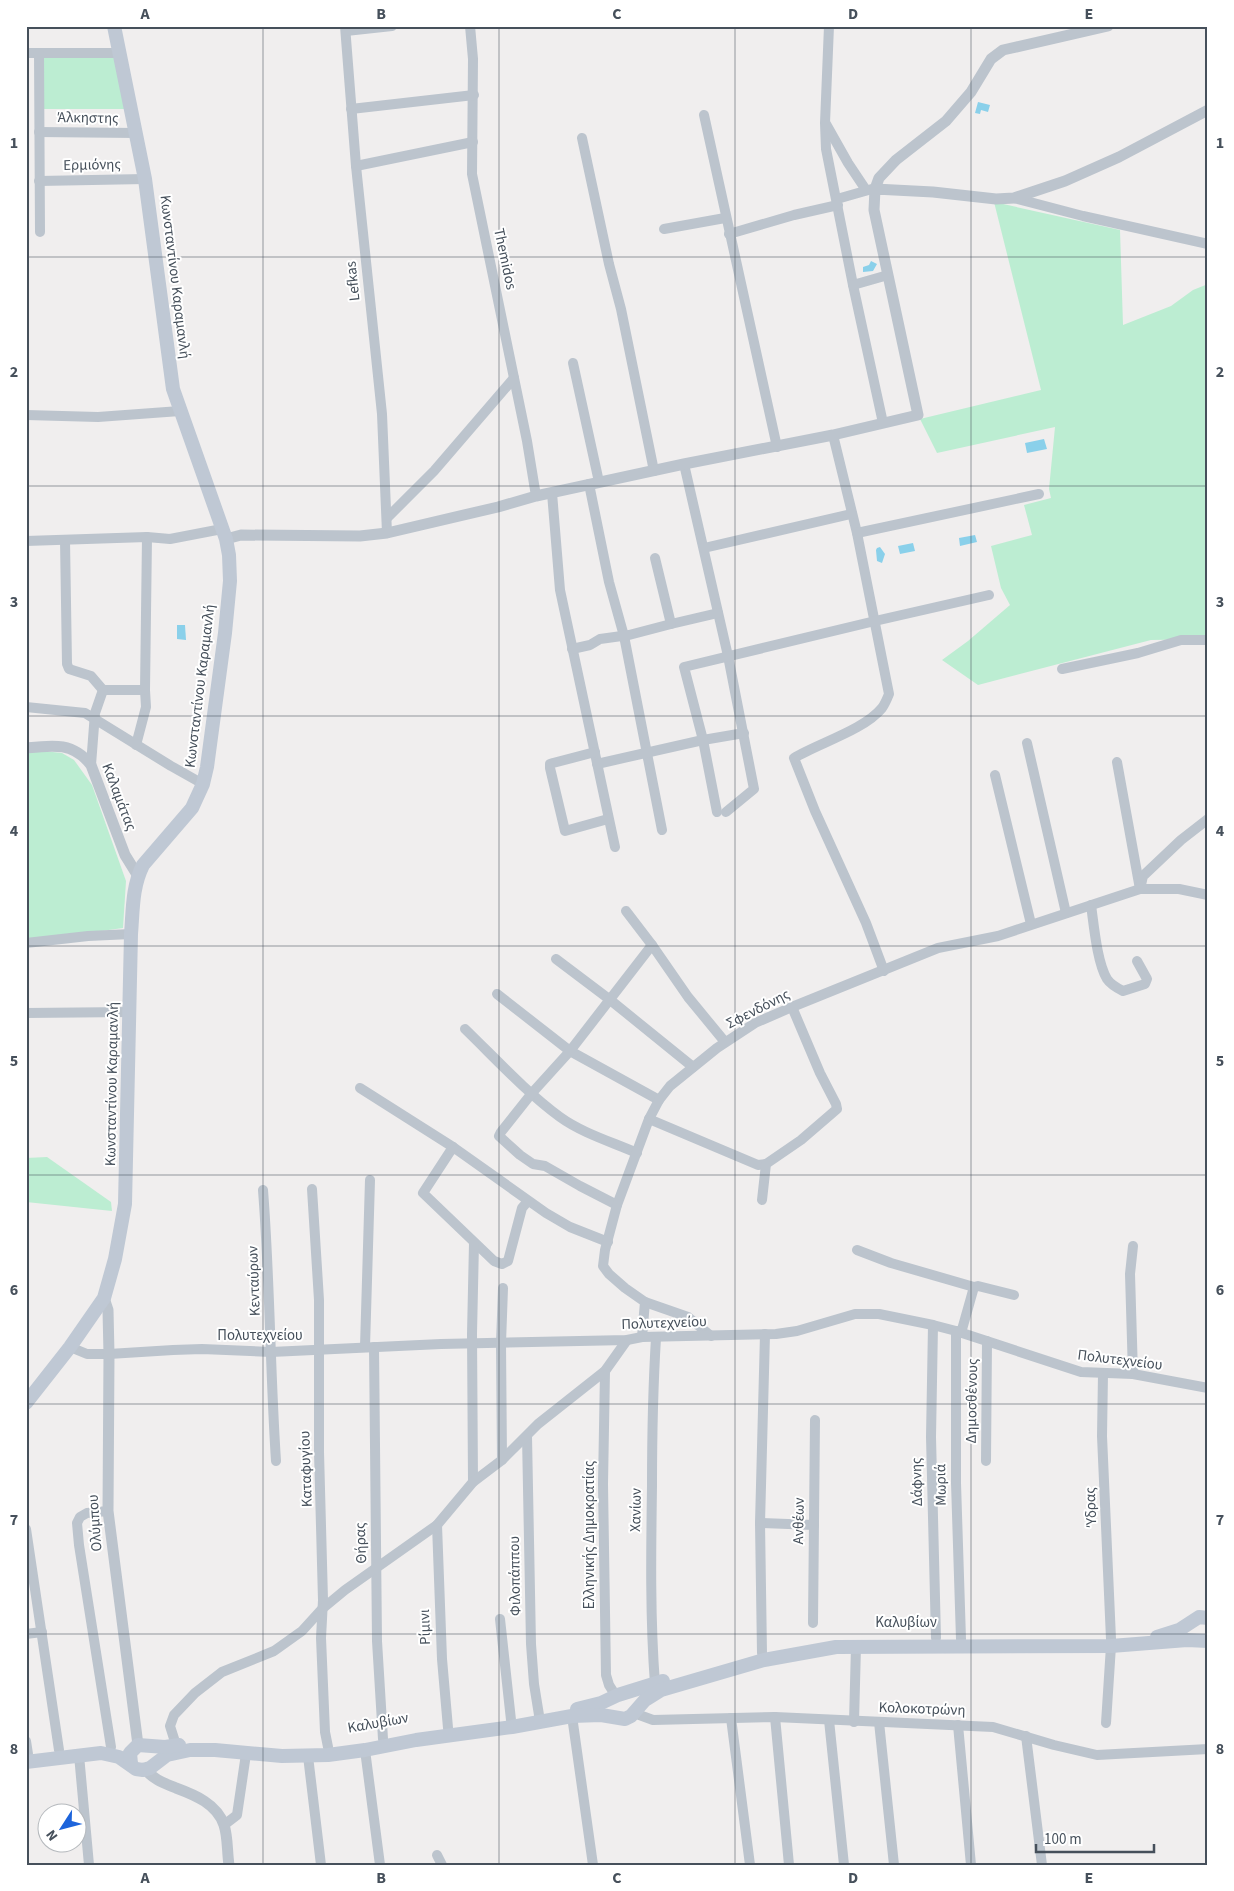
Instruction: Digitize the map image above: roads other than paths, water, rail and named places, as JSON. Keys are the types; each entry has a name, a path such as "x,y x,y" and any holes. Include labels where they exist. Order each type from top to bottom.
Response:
{"main road":[{"name":"Κωνσταντίνου Καραμανλή","path":"26,1403 70,1347 104,1298 115,1259 125,1204 131,934 134,889 138,876 150,856 174,831 192,808 203,784 226,633 230,581 224,534 173,389 145,179 114,26"},
{"name":"Καλυβίων","path":"27,1753 111,1747 203,1744 328,1748 579,1709 655,1684 762,1653 806,1644 843,1640 936,1638 1111,1642 1169,1634 1199,1617 1208,1618"},
{"name":"Καλυβίων","path":"1192,1622 1190,1632 1202,1640"},
{"name":"Καλυβίων","path":"27,1753 111,1754 131,1764 136,1769 150,1767 167,1755 190,1750 308,1756 364,1750 416,1740 588,1714 628,1718 651,1695 698,1678 790,1654 836,1647 1202,1640"},
{"path":"617,1718 611,1708 618,1696 633,1700 634,1712"},
{"path":"131,1764 130,1753 139,1746 153,1750 155,1755 150,1767"}],"street":[{"path":"345,29 392,26"},
{"name":"Themidos","path":"470,26 474,95 472,174 536,496"},
{"path":"829,26 825,124 826,148 883,423"},
{"path":"870,189 896,160 946,121 971,92 991,59 1003,50 1108,26"},
{"name":"Lefkas","path":"345,29 356,166 382,414 387,533"},
{"path":"26,53 119,53"},
{"path":"38,53 40,232"},
{"path":"351,110 474,95"},
{"path":"729,234 837,202 870,189 933,192 996,199 1014,198 1064,181 1119,157 1208,110"},
{"path":"704,115 725,218 777,447"},
{"path":"26,541 146,537 170,539 224,534 360,536 387,533 594,483 833,436 918,415 870,189 848,163 825,124"},
{"name":"Άλκηστης","path":"39,132 136,133"},
{"path":"582,138 621,310 654,471"},
{"path":"356,166 472,142"},
{"name":"Ερμιόνης","path":"39,181 145,179"},
{"path":"1014,198 1083,216 1208,244"},
{"path":"664,229 725,218"},
{"path":"853,285 888,275"},
{"path":"572,364 594,483 609,582 624,636 662,830"},
{"path":"387,518 434,471 514,378"},
{"path":"26,415 98,417 180,411"},
{"path":"833,436 857,534 889,694 883,708 872,718 794,758 814,811 866,923 884,971"},
{"path":"684,464 728,656 754,789 722,812 684,667 728,656 875,620 989,595"},
{"path":"552,493 560,590 614,847"},
{"path":"857,534 1039,494"},
{"path":"704,548 851,514"},
{"path":"136,745 146,708 146,537"},
{"path":"65,540 67,664 69,669 91,676 103,690 145,690"},
{"path":"655,558 671,624"},
{"path":"572,648 590,645 600,639 624,636 718,613"},
{"path":"1062,670 1138,653 1182,640 1208,640"},
{"path":"91,764 97,704 103,690"},
{"path":"26,707 85,713 203,784"},
{"path":"598,764 703,740 744,733"},
{"path":"1027,743 1066,912"},
{"name":"Καλαμάτας","path":"26,748 60,746 72,748 84,755 91,764 124,855 138,876"},
{"path":"595,752 550,764 550,768 565,831 608,819"},
{"path":"1117,762 1140,889"},
{"path":"995,775 1031,924"},
{"path":"1140,889 1143,876 1208,819"},
{"name":"Σφενδόνης","path":"645,1302 625,1288 603,1266 605,1250 617,1205 649,1120 659,1100 670,1086 725,1042 755,1023 938,948 998,936 1140,889 1179,889 1208,895"},
{"path":"1091,905 1095,936 1107,979 1115,987 1123,991 1145,984 1147,979 1137,961"},
{"path":"626,911 652,944 688,996 725,1042"},
{"path":"26,943 98,935 131,934"},
{"path":"617,1205 546,1166 533,1164 520,1156 500,1136 501,1132 532,1093 570,1051 652,944"},
{"path":"556,959 693,1067"},
{"path":"497,994 570,1051 659,1100"},
{"path":"649,1120 758,1165 766,1164 802,1140 837,1109 792,1007"},
{"path":"26,1013 130,1012"},
{"path":"465,1029 532,1093 562,1118 584,1130 637,1153"},
{"path":"360,1088 453,1148 528,1201 570,1227 608,1242"},
{"path":"453,1148 423,1193 494,1261 502,1264 508,1261 522,1208 528,1201"},
{"path":"762,1200 766,1164"},
{"name":"Θήρας","path":"370,1180 370,1347 374,1410 377,1641 383,1739"},
{"name":"Καταφυγίου","path":"312,1189 318,1264 322,1684 324,1732 328,1748"},
{"name":"Κενταύρων","path":"263,1190 270,1286 270,1352 276,1461"},
{"path":"473,1482 472,1344 474,1243"},
{"path":"1133,1246 1130,1274 1133,1374"},
{"path":"857,1250 974,1288 978,1286 1014,1295"},
{"path":"502,1460 500,1343 503,1288"},
{"name":"Μωριά","path":"962,1638 955,1474 958,1332 974,1288"},
{"name":"Ολύμπου","path":"104,1298 108,1310 109,1354 108,1511 139,1746"},
{"path":"642,1337 645,1302 688,1316 711,1336"},
{"name":"Πολυτεχνείου","path":"70,1347 87,1354 202,1349 270,1352 370,1347 627,1340 642,1337 746,1336 797,1331 855,1314 879,1314 958,1332 1081,1372 1133,1374 1208,1388"},
{"name":"Δάφνης","path":"932,1325 931,1427 936,1638"},
{"path":"762,1653 760,1522 765,1334"},
{"name":"Χανίων","path":"655,1684 652,1646 651,1539 653,1390 656,1338"},
{"path":"176,1745 170,1726 174,1715 195,1693 222,1672 274,1651 302,1631 322,1609 377,1566 437,1525 473,1482 502,1460 538,1424 605,1371 627,1340"},
{"name":"Δημοσθένους","path":"986,1461 987,1341"},
{"name":"Ελληνικής Δημοκρατίας","path":"605,1371 603,1484 606,1675 609,1685 618,1696"},
{"name":"Ύδρας","path":"1103,1374 1102,1436 1111,1642 1106,1723"},
{"name":"Ανθέων","path":"813,1623 815,1420"},
{"name":"Φιλοπάππου","path":"527,1436 531,1644 539,1715"},
{"path":"108,1511 87,1513 80,1517 77,1523 111,1747"},
{"path":"760,1522 814,1525"},
{"name":"Ρίμινι","path":"437,1525 442,1660 448,1728"},
{"path":"26,1529 59,1750"},
{"path":"500,1619 511,1720"},
{"path":"26,1634 42,1632"},
{"path":"854,1722 856,1646"},
{"name":"Κολοκοτρώνη","path":"634,1712 653,1720 775,1716 854,1722 993,1727 1054,1745 1097,1755 1208,1749"},
{"path":"572,1716 593,1865"},
{"path":"775,1716 789,1865"},
{"path":"731,1718 750,1865"},
{"path":"829,1720 844,1865"},
{"path":"879,1722 894,1865"},
{"path":"958,1725 971,1865"},
{"path":"1026,1736 1042,1865"},
{"path":"364,1750 380,1865"},
{"path":"224,1825 237,1815 246,1754"},
{"path":"79,1755 89,1865"},
{"path":"308,1756 321,1865"},
{"path":"150,1767 155,1780 197,1796 217,1812 224,1825 228,1865"},
{"path":"437,1855 442,1865"}],"water":[{"path":"978,102 990,105 988,112 981,110 980,114 975,113"},
{"path":"871,261 877,264 873,271 863,272 863,267 869,265"},
{"path":"1044,439 1047,449 1027,453 1025,443"},
{"path":"975,535 977,542 960,546 959,538"},
{"path":"913,543 915,551 900,554 898,546"},
{"path":"880,547 885,554 882,563 877,561 876,550"},
{"path":"177,625 185,625 186,640 177,639"}]}
